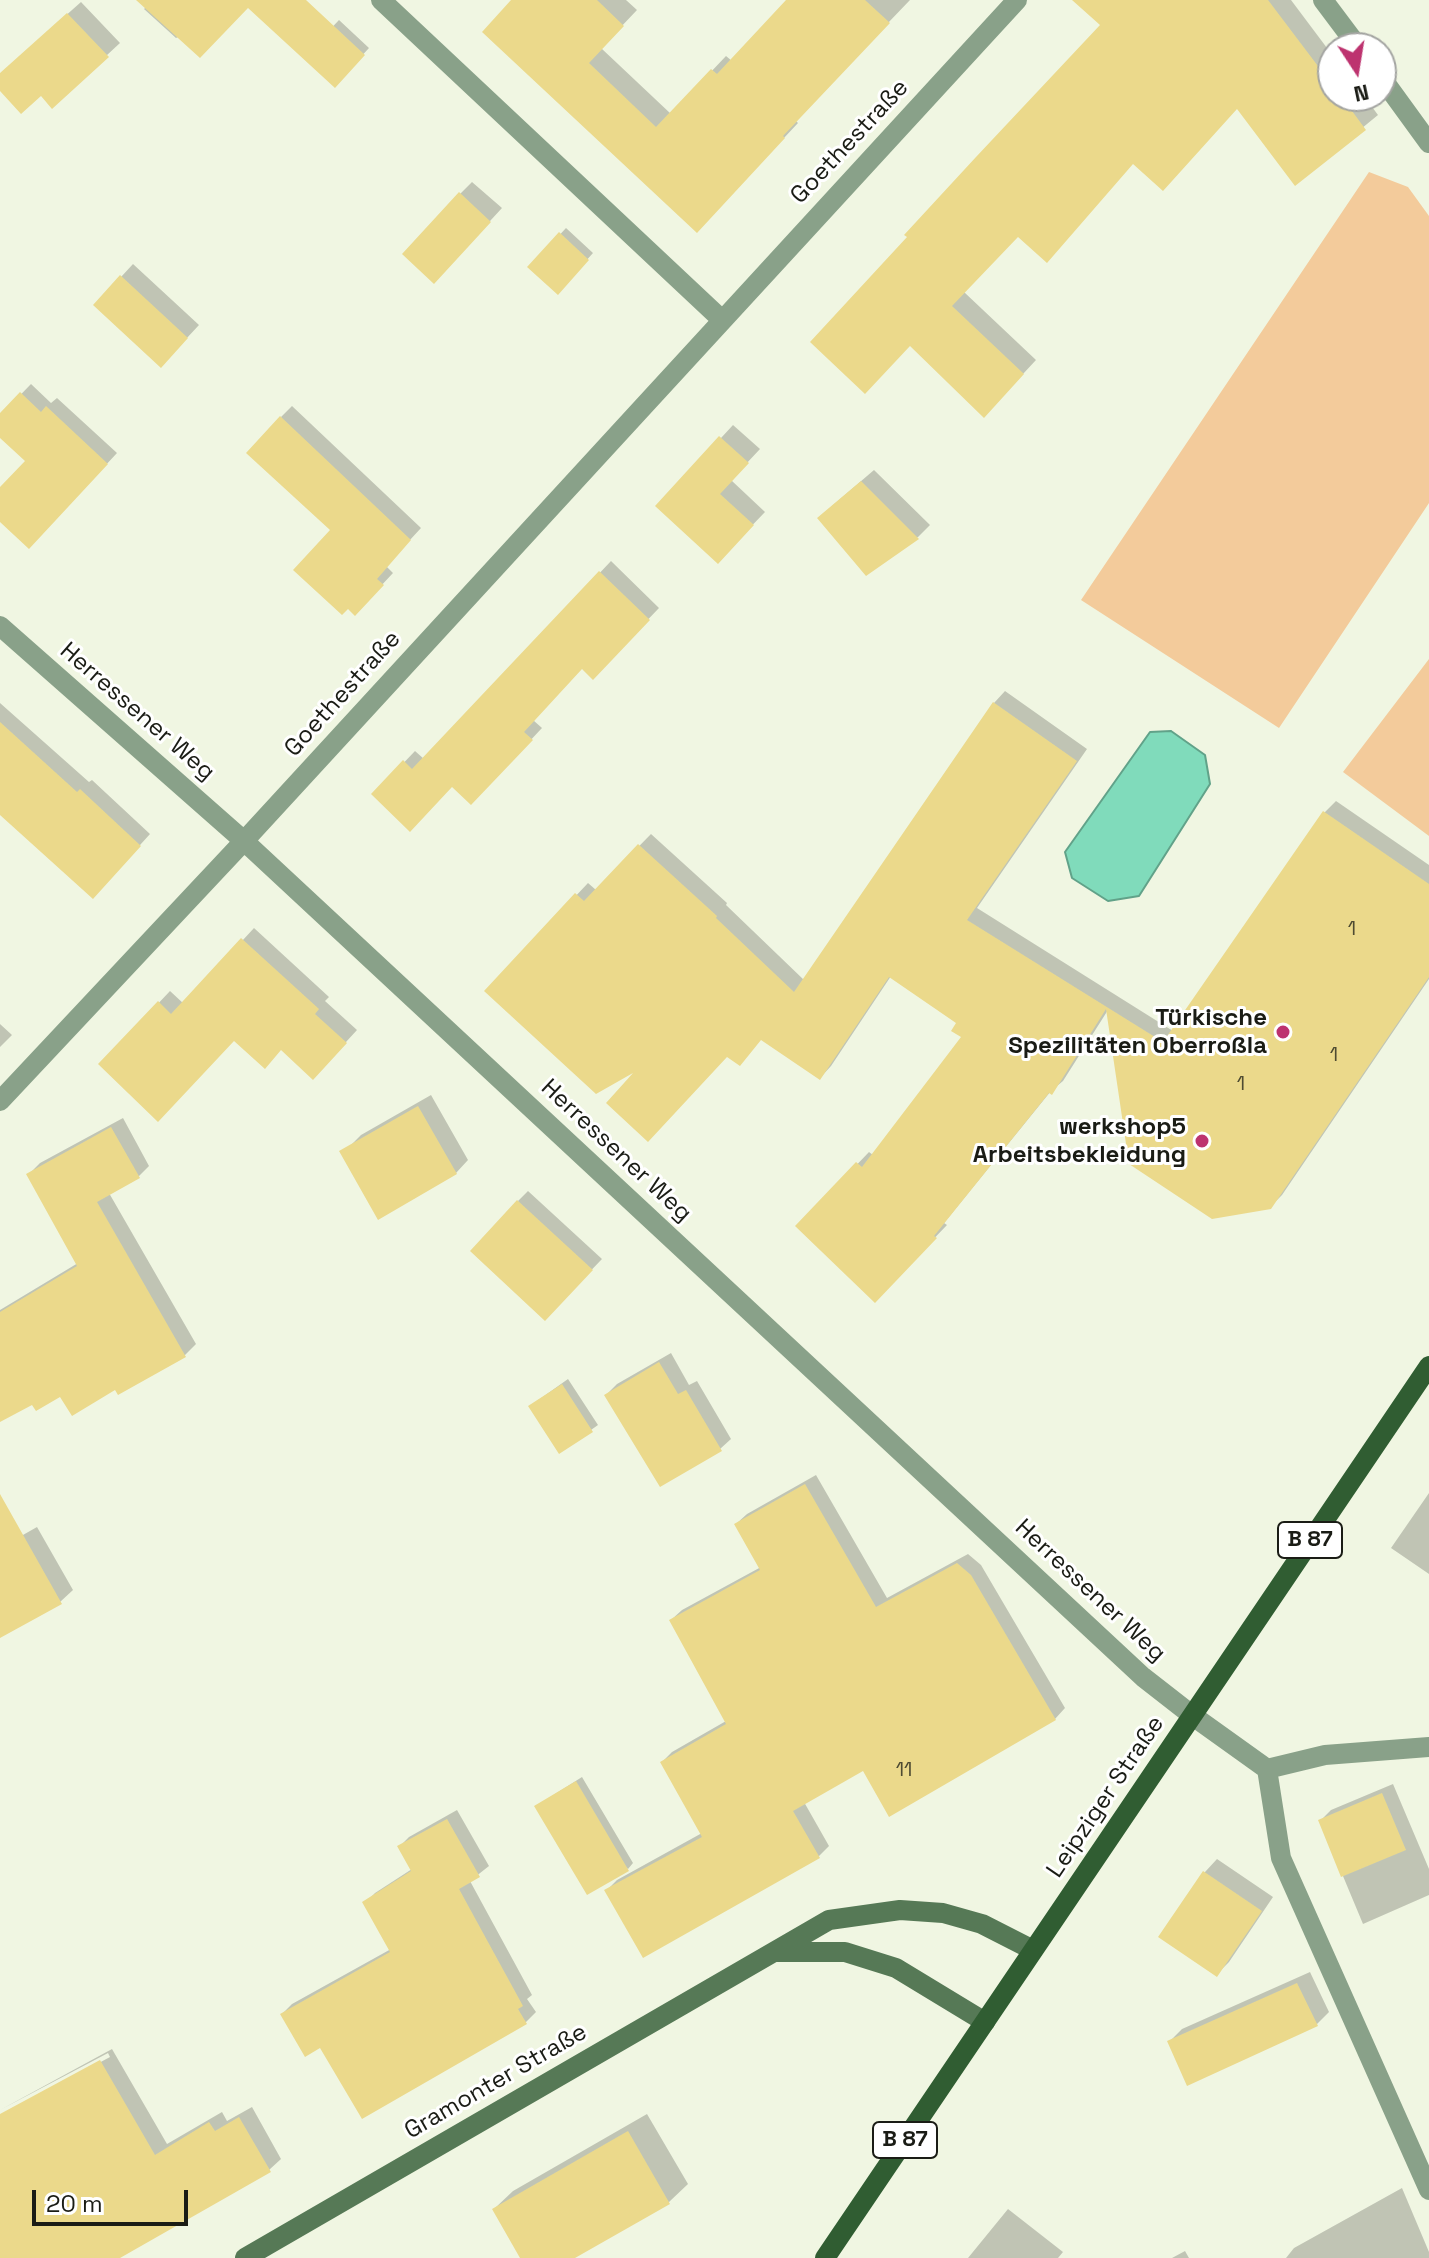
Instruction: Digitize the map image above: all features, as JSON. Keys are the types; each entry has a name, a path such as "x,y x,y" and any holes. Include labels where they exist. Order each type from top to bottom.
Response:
{"main road":[{"name":"Leipziger Straße","path":"825,2258 1429,1366"}],"street":[{"path":"381,0 721,319"},
{"name":"Goethestraße","path":"0,1101 244,841 1017,0"},
{"path":"1323,0 1347,32"},
{"path":"1397,99 1429,143"},
{"name":"Herressener Weg","path":"0,626 244,841 1143,1677 1267,1769"},
{"path":"1429,1747 1325,1755 1267,1769 1281,1858 1429,2190"},
{"name":"Gramonter Straße","path":"245,2258 829,1920 900,1910 943,1913 982,1924 1033,1950"},
{"path":"774,1952 845,1952 896,1968 985,2022"}],"shaded area":[{"path":"1369,172 1408,187 1429,216 1429,503 1279,728 1081,600"},
{"path":"1429,659 1429,836 1343,772"},
{"path":"1171,731 1205,755 1210,784 1139,896 1108,901 1072,878 1065,852 1150,732"}],"building":[{"path":"136,0 306,0 365,55 335,88 248,8 200,58"},
{"path":"511,0 597,0 624,26 589,63 656,127 711,69 717,74 786,0 865,0 890,23 697,233 482,32"},
{"path":"1072,0 1268,0 1317,65 1317,112 1353,112 1366,130 1295,186 1237,109 1163,191 1133,164 1047,263 1018,237 952,306 1024,374 984,418 910,346 865,394 810,342 907,237 904,235 1100,25"},
{"path":"67,13 109,57 52,109 41,96 21,114 0,91 0,73"},
{"path":"459,192 491,222 434,284 402,254"},
{"path":"559,232 589,260 558,295 527,267"},
{"path":"120,275 188,338 161,368 93,305"},
{"path":"20,392 41,412 46,406 108,464 29,549 0,522 0,487 25,461 0,438 0,413"},
{"path":"280,416 411,540 377,579 384,585 355,616 348,609 342,615 293,570 330,530 246,453"},
{"path":"719,436 749,463 720,494 754,525 718,564 655,506"},
{"path":"861,481 919,539 866,576 817,518"},
{"path":"599,571 650,620 593,680 582,669 524,732 533,740 471,805 452,787 410,832 371,794 403,760 412,769"},
{"path":"993,702 1077,761 967,920 1163,1042 1323,811 1429,884 1429,977 1271,1209 1212,1219 1129,1164 1106,1009 1052,1095 1049,1093 934,1236 937,1238 875,1303 795,1226 856,1162 862,1167 961,1037 951,1031 956,1023 889,977 820,1080 761,1040 740,1066 727,1057 648,1142 606,1103 633,1073 596,1094 484,991 575,893 584,901 638,844 794,992"},
{"path":"0,722 77,792 80,789 141,846 93,899 0,815"},
{"path":"241,938 319,1009 315,1014 347,1043 313,1080 281,1050 265,1069 234,1041 158,1122 98,1064 158,1001 171,1014"},
{"path":"418,1106 457,1174 378,1220 339,1151"},
{"path":"111,1127 140,1178 97,1202 186,1357 118,1395 115,1390 72,1416 60,1397 36,1411 32,1405 0,1422 0,1312 77,1266 26,1174"},
{"path":"517,1200 593,1270 545,1321 470,1251"},
{"path":"659,1362 678,1394 686,1390 722,1451 660,1487 604,1395"},
{"path":"562,1384 593,1432 559,1454 528,1406"},
{"path":"805,1484 876,1607 957,1563 971,1575 1056,1720 889,1817 863,1771 793,1811 820,1858 643,1958 604,1890 702,1837 660,1762 726,1724 669,1620 760,1570 734,1524"},
{"path":"0,1494 62,1604 0,1638"},
{"path":"576,1781 629,1871 587,1895 534,1806"},
{"path":"1382,1793 1406,1850 1341,1877 1318,1820"},
{"path":"447,1819 480,1877 459,1889 523,2006 518,2009 527,2024 362,2119 320,2048 305,2057 280,2014 390,1952 362,1902 411,1871 397,1846"},
{"path":"1203,1871 1262,1911 1217,1977 1158,1937"},
{"path":"1297,1983 1318,2026 1187,2086 1167,2041"},
{"path":"100,2060 155,2155 209,2122 215,2131 239,2117 271,2172 120,2258 0,2258 0,2114"},
{"path":"628,2131 670,2204 575,2258 520,2258 492,2209"}],"place":[{"name":"Türkische Spezilitäten Oberroßla","path":"1283,1032"},
{"name":"werkshop5 Arbeitsbekleidung","path":"1202,1141"}]}
